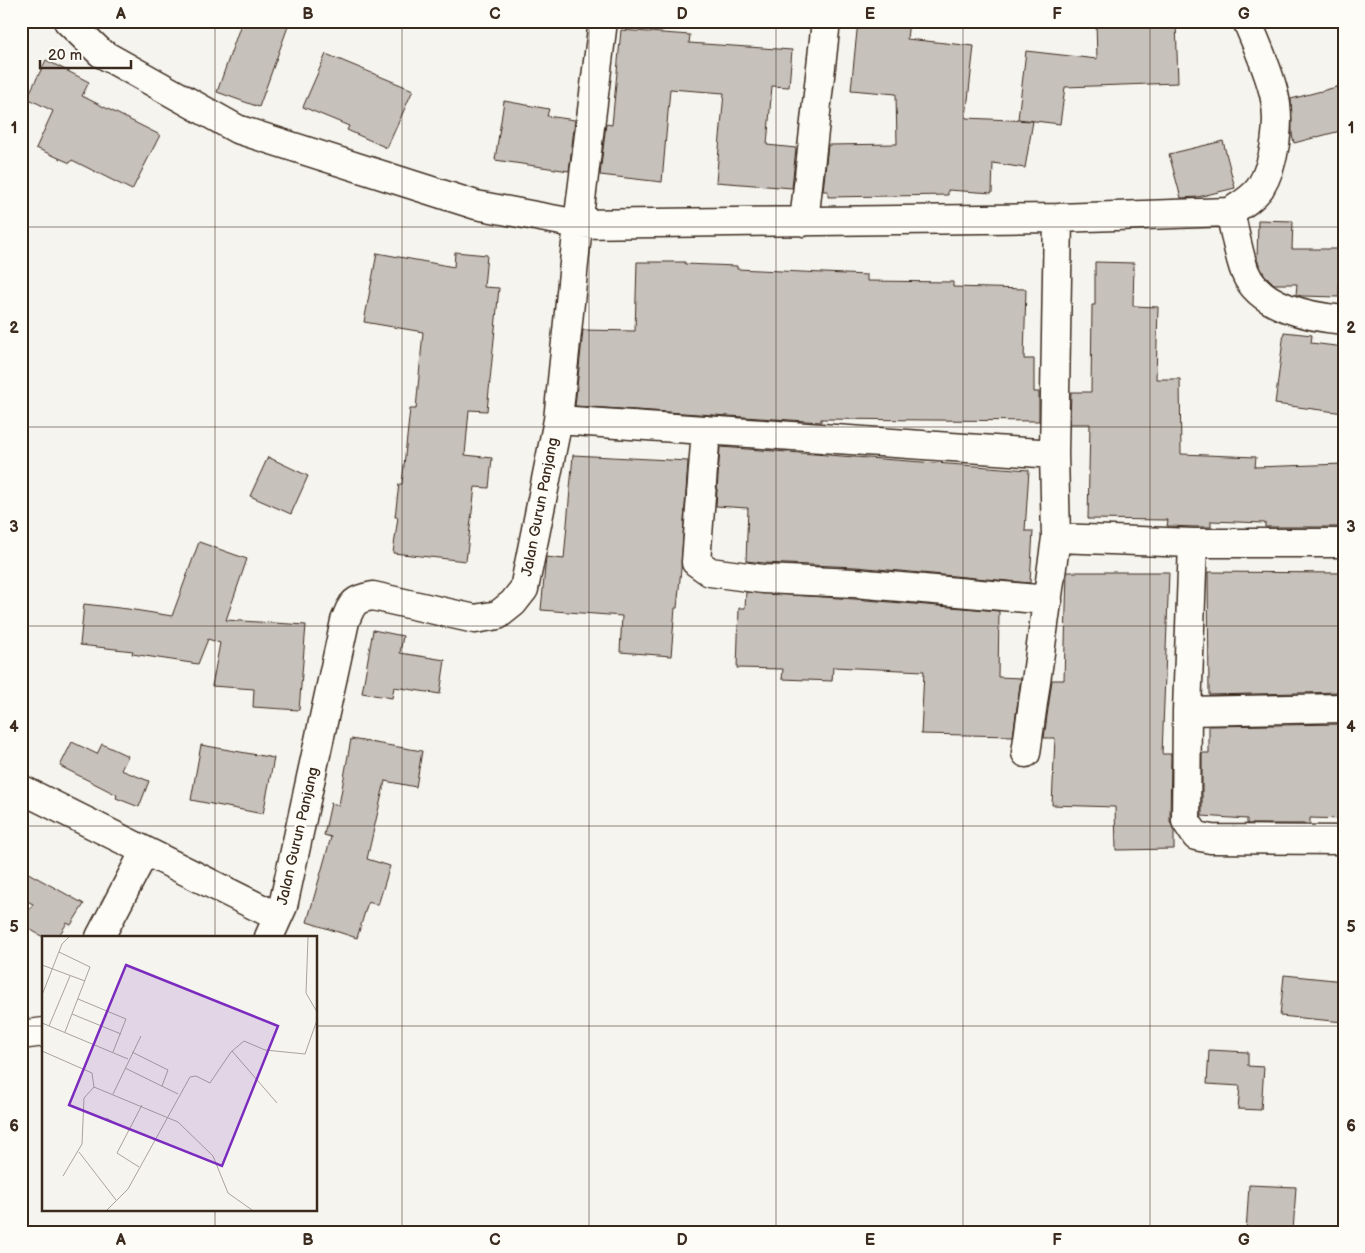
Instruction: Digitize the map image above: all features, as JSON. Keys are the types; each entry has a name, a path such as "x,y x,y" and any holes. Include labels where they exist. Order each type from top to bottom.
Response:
{"street":[{"path":"68,21 100,54 237,129 476,205 578,224 1058,218 1230,212 1249,200 1259,188 1266,174 1274,147 1276,112 1274,96 1267,70 1247,21"},
{"name":"Jalan Gurun Panjang","path":"274,927 283,906 345,622 352,604 360,598 373,596 475,619 498,615 513,603 524,589 558,420 578,224 604,21"},
{"path":"804,222 826,21"},
{"path":"1230,212 1246,272 1262,293 1276,304 1292,310 1344,320"},
{"path":"1026,753 1056,538 1054,454 1058,218"},
{"path":"558,420 1054,454"},
{"path":"706,430 696,562 710,572 763,579 855,583 1048,600"},
{"path":"1056,538 1193,543 1344,543"},
{"path":"1193,543 1187,710 1186,821 1196,836 1211,839 1344,840"},
{"path":"1187,710 1344,708"},
{"path":"21,789 144,850 274,927"},
{"path":"101,936 144,850"},
{"path":"21,1036 42,1032"}],"building":[{"path":"242,21 290,21 259,107 217,92"},
{"path":"858,21 909,21 907,39 974,46 966,118 1033,121 1025,168 993,163 992,193 948,190 948,195 828,197 828,191 823,191 828,145 897,144 896,94 851,90"},
{"path":"1096,21 1176,21 1178,83 1065,87 1060,124 1018,119 1026,51 1097,59"},
{"path":"621,30 690,35 689,43 792,50 789,87 772,86 767,145 796,148 792,188 716,182 724,93 670,89 662,182 600,175 606,124 612,125"},
{"path":"326,54 413,90 387,148 347,130 349,126 303,107"},
{"path":"46,60 89,82 82,96 160,135 132,190 72,160 70,163 36,148 53,111 27,98"},
{"path":"1344,85 1344,130 1294,143 1291,99"},
{"path":"504,101 549,109 547,116 575,120 569,171 495,160"},
{"path":"1223,141 1235,188 1198,197 1181,198 1169,154"},
{"path":"1258,220 1293,221 1292,249 1340,249 1339,297 1296,295 1297,284 1274,284 1264,274 1257,260"},
{"path":"455,252 487,255 484,287 499,288 487,411 469,410 465,455 492,458 489,488 475,487 466,561 393,553 398,517 395,517 399,484 402,484 410,409 416,409 423,332 364,322 377,253 454,267"},
{"path":"637,262 685,262 685,264 737,266 737,269 867,275 867,281 953,282 953,287 1026,289 1024,359 1034,359 1034,392 1039,392 1039,421 821,419 821,422 575,406 583,330 635,331"},
{"path":"1095,262 1134,263 1133,306 1158,307 1156,379 1180,379 1181,454 1256,457 1255,467 1344,464 1344,527 1265,527 1265,523 1211,521 1211,527 1198,527 1167,526 1168,520 1088,519 1090,424 1070,424 1071,392 1091,392 1092,305 1095,305"},
{"path":"1284,332 1312,335 1311,343 1344,347 1344,413 1275,404"},
{"path":"720,447 1029,470 1025,531 1033,531 1030,583 856,567 746,561 748,508 716,506"},
{"path":"573,455 688,461 681,569 677,608 675,608 671,656 620,652 622,616 541,610 546,557 564,559"},
{"path":"268,457 308,476 291,514 250,496"},
{"path":"199,542 247,559 226,620 306,625 299,710 253,707 254,689 212,686 220,643 208,639 198,664 132,654 133,651 80,645 84,604 172,616"},
{"path":"1067,572 1169,572 1162,754 1171,754 1170,821 1174,831 1174,849 1116,850 1115,807 1052,805 1055,738 1044,738 1052,680 1064,680"},
{"path":"1208,572 1344,573 1344,692 1209,695"},
{"path":"746,592 999,611 998,677 1021,678 1013,736 921,734 924,671 833,667 832,681 782,679 783,669 737,668 739,608 745,608"},
{"path":"373,630 403,636 400,653 445,660 440,694 394,687 392,698 362,693"},
{"path":"1344,724 1344,819 1310,818 1310,824 1247,824 1247,819 1202,816 1202,753 1209,753 1209,726"},
{"path":"351,739 422,751 416,787 385,781 367,859 390,866 378,905 368,902 357,938 307,922 331,837 324,835 331,803 339,805"},
{"path":"72,742 97,754 102,744 128,756 121,770 149,781 139,807 116,798 117,795 60,766"},
{"path":"201,745 274,758 263,814 191,800"},
{"path":"21,869 84,904 71,925 67,923 59,936 42,936 21,924 33,904 21,898"},
{"path":"1284,975 1344,981 1344,1022 1280,1016"},
{"path":"1209,1050 1248,1052 1248,1066 1264,1067 1261,1110 1238,1109 1240,1086 1207,1084"},
{"path":"1249,1185 1296,1187 1293,1232 1246,1232"}]}
